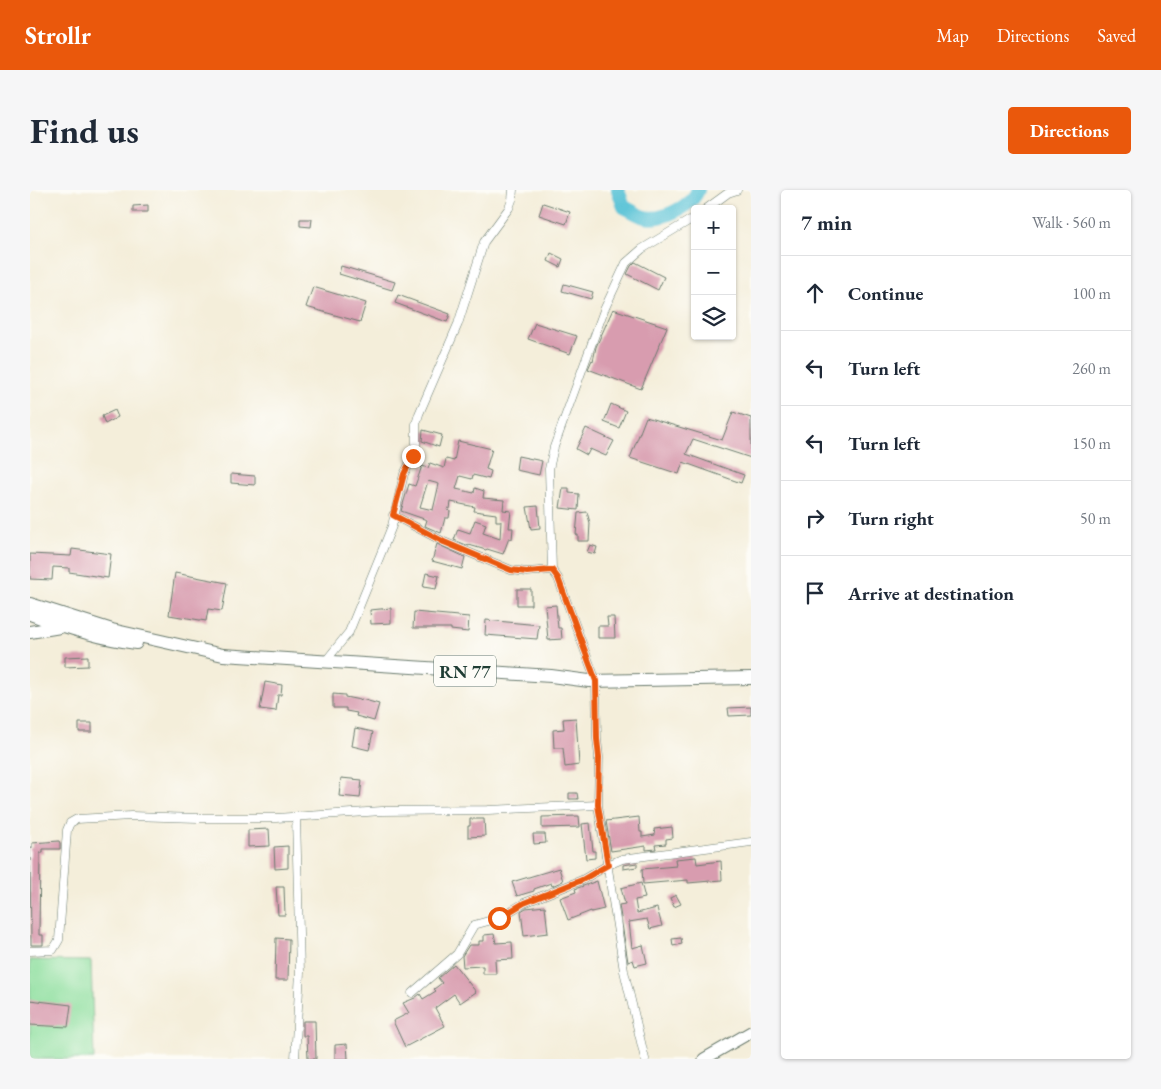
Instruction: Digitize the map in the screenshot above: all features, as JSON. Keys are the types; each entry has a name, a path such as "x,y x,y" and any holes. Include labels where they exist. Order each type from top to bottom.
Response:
{"main road":[{"name":"RN 77","path":"30,604 81,621 181,647 223,655 551,676 596,681 751,678"},
{"name":"RN 77","path":"30,614 64,626 119,641 181,647"},
{"path":"30,632 64,626"},
{"path":"704,1059 751,1032"}],"street":[{"path":"325,662 352,626 392,526 404,474 416,451 416,424 419,414 458,324 484,242 509,208 513,190"},
{"path":"712,205 728,193 737,190"},
{"path":"645,1059 624,971 598,805 599,757 596,681 558,578 552,570 550,460 604,310 621,271 632,256 691,219"},
{"path":"393,515 444,542 511,570 527,572 552,570"},
{"path":"30,951 53,950 59,940 67,830 72,821 78,819 131,816 198,818 296,817 382,811 463,811 598,805"},
{"path":"295,1059 300,972 296,817"},
{"path":"412,993 457,954 474,925 499,918 524,903 582,880 608,865 622,859 751,842"}],"green space":[{"path":"30,960 91,961 94,1059 30,1059"}],"building":[{"path":"543,203 570,212 566,224 539,215"},
{"path":"148,205 148,212 133,212 133,206"},
{"path":"300,219 312,219 311,227 300,226"},
{"path":"551,253 563,259 560,267 548,261"},
{"path":"635,262 664,277 658,290 627,274"},
{"path":"341,266 395,282 392,290 339,274"},
{"path":"564,284 593,292 591,299 562,291"},
{"path":"313,287 366,303 360,322 306,307"},
{"path":"398,295 450,314 447,322 395,303"},
{"path":"613,309 667,327 641,389 588,369 593,361 596,347"},
{"path":"535,323 577,336 570,354 528,339"},
{"path":"611,404 626,411 619,428 604,422"},
{"path":"115,410 118,417 105,424 102,416"},
{"path":"733,412 751,418 751,458 693,439 686,454 744,475 741,483 683,462 679,474 630,458 646,417 722,440"},
{"path":"586,428 614,441 606,456 590,449 587,455 576,449"},
{"path":"423,430 442,435 439,447 422,441"},
{"path":"458,441 492,449 486,469 491,471 489,479 473,475 472,479 460,476 456,489 474,493 475,488 484,491 483,498 504,500 503,510 511,511 509,528 513,528 512,539 509,538 503,554 469,546 454,540 458,529 470,533 475,520 486,524 483,533 500,539 501,521 496,521 496,514 474,511 475,507 451,502 450,509 448,508 447,510 450,511 449,518 445,518 441,533 425,526 427,520 401,511 409,484 415,486 422,466 428,468 430,463 444,468 446,459 454,461","holes":["428,481 439,484 433,510 420,507"]},
{"path":"518,456 542,461 539,475 516,470"},
{"path":"231,474 255,476 255,485 231,483"},
{"path":"563,488 569,488 569,493 579,494 578,510 560,508"},
{"path":"538,506 540,528 531,529 527,507"},
{"path":"587,512 590,523 589,541 578,541 578,535 576,535 578,513"},
{"path":"437,544 465,557 462,569 432,561"},
{"path":"590,545 597,547 595,554 587,552"},
{"path":"72,549 111,554 108,578 69,572 69,568 53,567 52,580 30,579 30,554 71,556"},
{"path":"175,573 227,583 222,611 208,609 206,621 169,615"},
{"path":"426,573 439,576 436,589 423,587"},
{"path":"517,589 531,589 531,605 517,605"},
{"path":"556,605 558,628 561,628 562,639 548,640 545,606"},
{"path":"391,608 391,623 371,624 370,610"},
{"path":"414,612 469,617 468,632 451,630 451,628 413,628"},
{"path":"607,617 614,617 615,638 598,638 598,626 608,626"},
{"path":"486,620 539,625 537,639 485,635"},
{"path":"88,656 88,666 65,667 65,657"},
{"path":"265,682 282,685 281,695 278,695 276,711 260,709"},
{"path":"333,694 345,695 345,697 379,704 374,721 356,716 357,713 346,711 346,708 333,708"},
{"path":"751,707 751,715 729,716 728,708"},
{"path":"576,718 579,765 565,767 563,748 554,748 553,730 564,729 563,719"},
{"path":"79,723 92,723 92,732 79,732"},
{"path":"355,728 373,732 369,750 352,746"},
{"path":"341,778 362,780 360,798 339,796"},
{"path":"569,793 577,793 578,799 569,799"},
{"path":"579,816 580,827 542,828 542,817"},
{"path":"639,817 642,837 655,835 654,829 672,827 673,838 666,839 666,844 655,845 656,849 646,850 646,846 611,851 606,821"},
{"path":"470,819 484,819 485,836 468,837"},
{"path":"590,823 595,858 586,859 582,824"},
{"path":"269,829 270,846 248,847 248,830"},
{"path":"533,834 545,834 546,843 534,844"},
{"path":"59,841 60,849 43,849 43,853 40,853 39,935 43,935 43,945 31,945 30,848 32,848 32,843"},
{"path":"288,846 288,868 275,869 274,847"},
{"path":"696,857 697,864 721,861 722,880 688,883 688,880 643,884 642,869 676,866 675,859"},
{"path":"637,863 637,867 623,869 623,865"},
{"path":"559,868 563,881 552,886 551,883 517,896 512,882"},
{"path":"597,881 604,909 591,911 568,920 560,898 576,892 575,889"},
{"path":"641,883 645,898 635,900 637,913 657,908 662,926 650,929 647,919 629,922 632,948 643,945 647,963 635,966 633,960 628,962 619,905 625,904 621,888"},
{"path":"276,887 284,887 285,915 278,915"},
{"path":"676,895 681,904 674,907 670,898"},
{"path":"545,906 548,933 524,936 521,911 526,908"},
{"path":"494,934 496,943 512,942 513,959 495,960 496,974 483,974 483,966 463,967 462,956 469,945 479,945 479,941 484,941 484,935"},
{"path":"276,938 289,939 288,980 275,980"},
{"path":"681,938 682,944 673,946 672,939"},
{"path":"454,964 476,992 460,1003 454,994 435,1008 445,1026 405,1047 393,1021 409,1013 403,1003 420,994 423,999 436,991 434,989 442,983 438,978"},
{"path":"30,1000 71,1005 68,1027 30,1025"},
{"path":"303,1021 315,1021 316,1059 308,1059 307,1036 303,1036"},
{"path":"347,1044 348,1059 335,1059 335,1045"}],"waterway":[{"path":"618,190 624,207 642,216 652,218 660,217 683,207 690,202 698,190"}],"route":[{"path":"413,456 404,474 393,515 444,542 511,570 536,572 552,570 558,578 596,681 599,757 598,805 608,865 582,880 524,903 499,918"}]}
